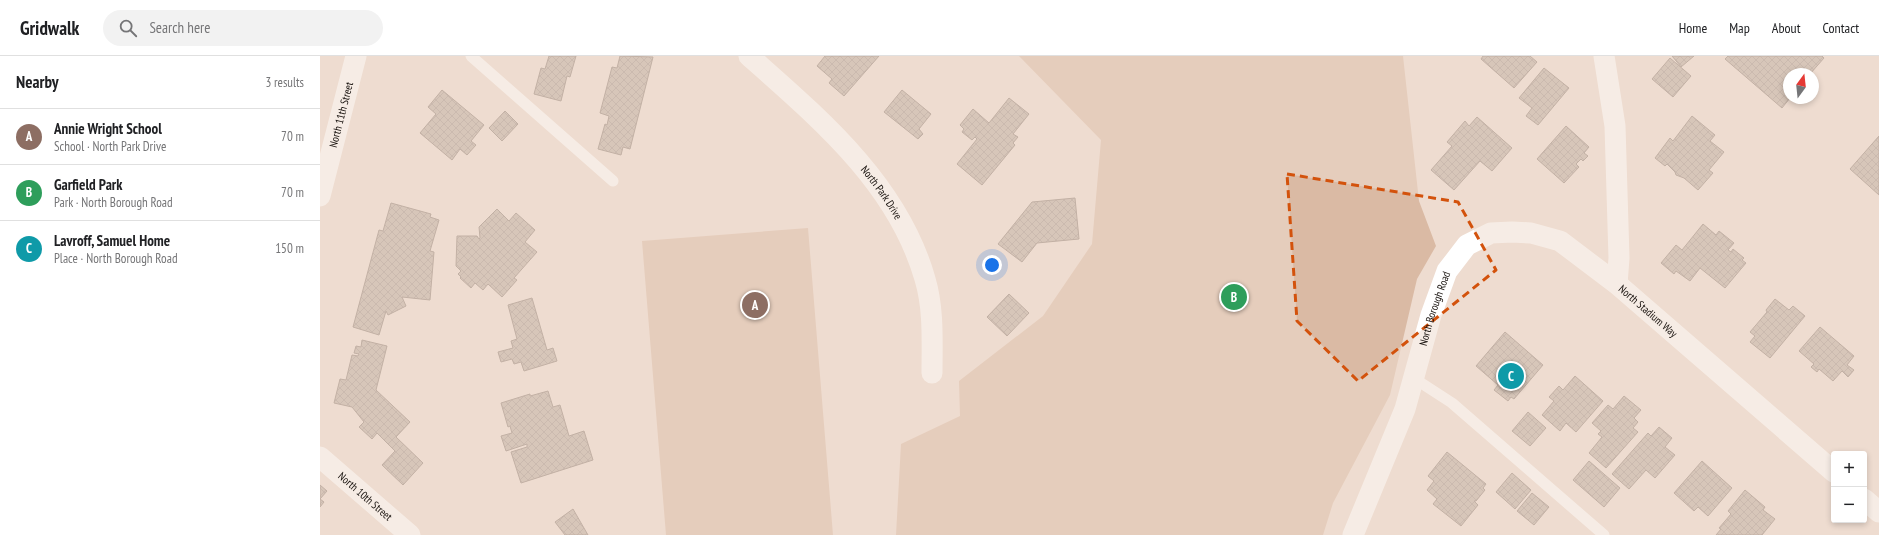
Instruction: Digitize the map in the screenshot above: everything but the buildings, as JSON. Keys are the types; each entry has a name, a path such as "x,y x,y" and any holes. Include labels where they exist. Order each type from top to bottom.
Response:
{"street":[{"name":"North 11th Street","path":"320,196 356,56"},
{"name":"North Park Drive","path":"749,56 832,132 871,174 884,192 910,239 926,280 932,319 932,372"},
{"name":"North Stadium Way","path":"1604,56 1615,126 1619,258 1617,284 1831,469"},
{"name":"North Borough Road","path":"1353,535 1405,408 1415,379 1431,315 1448,271 1467,245 1491,233 1531,233 1560,241 1617,284"},
{"name":"North 10th Street","path":"320,457 410,535"},
{"path":"1867,502 1879,512"}],"lane":[{"path":"471,56 613,181"},
{"path":"1415,379 1452,403 1604,535"}],"highlighted area":[{"path":"1287,174 1458,202 1496,270 1358,381 1297,321"}],"shaded area":[{"path":"1019,56 1403,56 1419,201 1436,246 1417,279 1390,395 1333,503 1323,535 896,535 901,444 960,416 959,381 1043,316 1092,244 1101,140"},
{"path":"808,228 833,535 666,535 642,241"}],"place":[{"name":"Garfield Park","path":"1234,297"},
{"name":"Annie Wright School","path":"755,305"},
{"name":"Lavroff, Samuel Home","path":"1511,376"}]}
